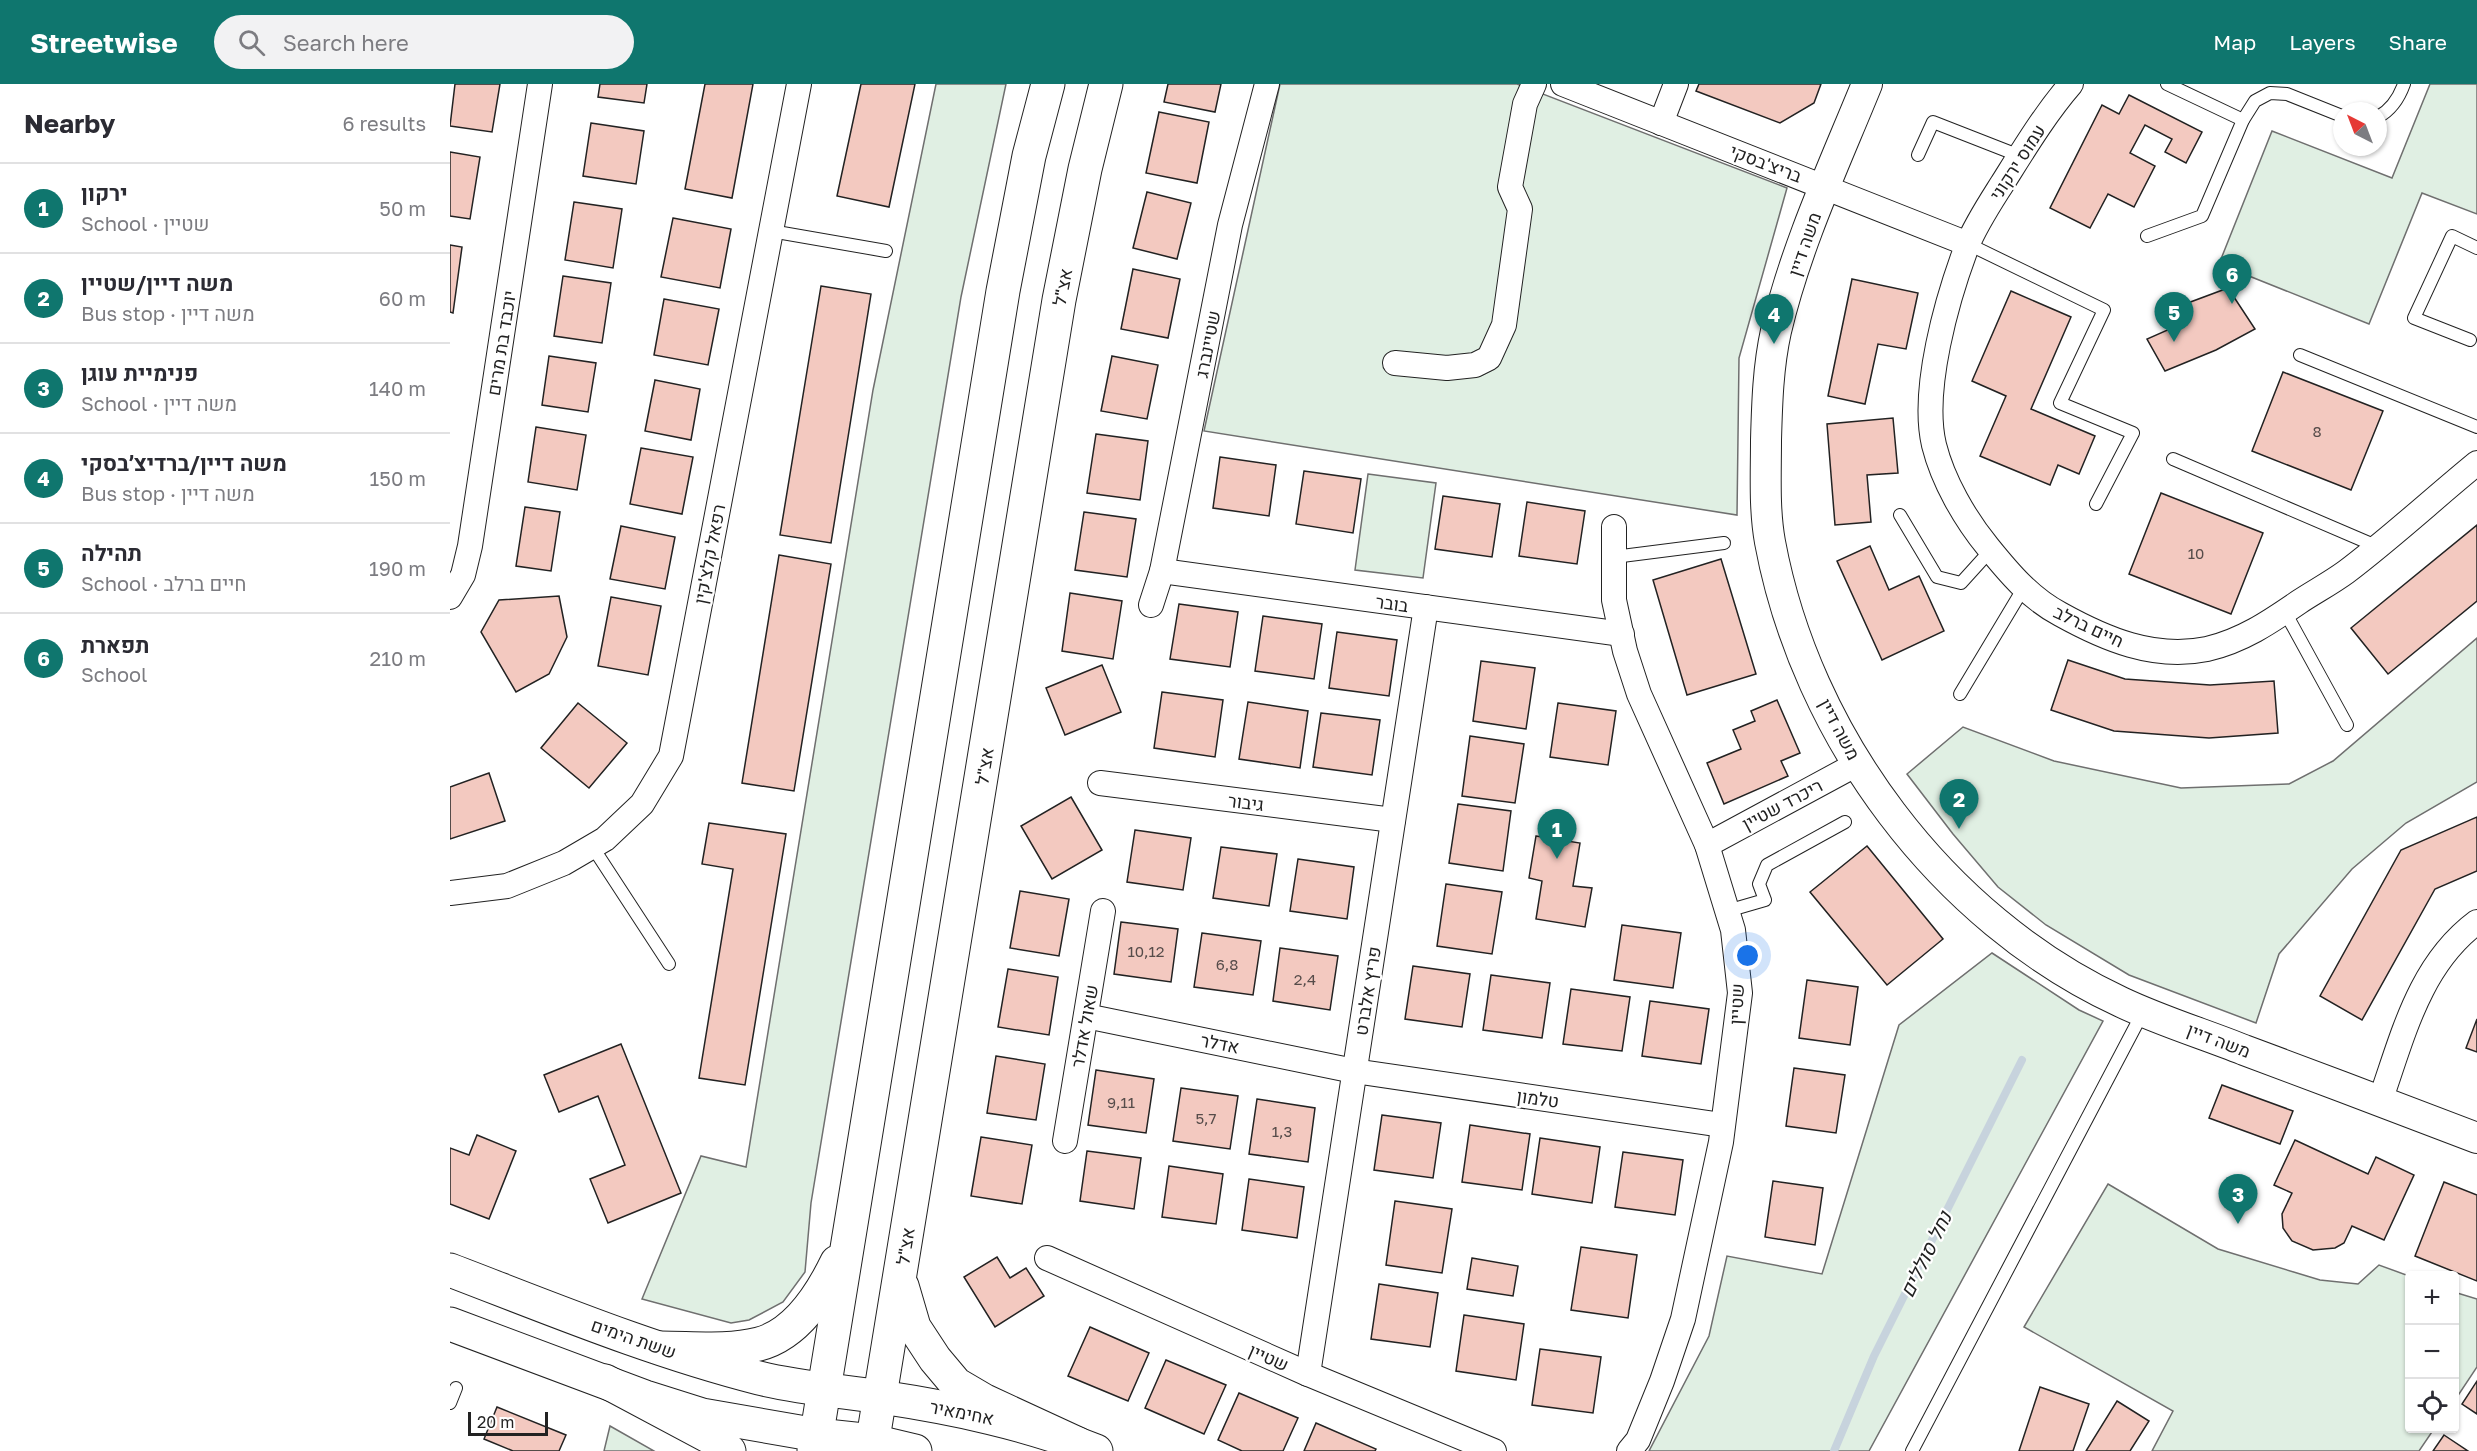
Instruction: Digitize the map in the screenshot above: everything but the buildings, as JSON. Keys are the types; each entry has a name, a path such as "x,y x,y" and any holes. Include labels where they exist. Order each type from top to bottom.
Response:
{"main road":[{"path":"815,1443 1003,291 1029,156 1048,84"},
{"name":"אצ\"ל","path":"872,1446 1059,300 1085,169 1106,84"},
{"path":"661,1348 728,1348 760,1344 779,1335 804,1314 823,1293 849,1239"},
{"name":"ששת הימים","path":"450,1270 661,1348 761,1378 824,1390"},
{"path":"900,1278 914,1327 935,1359 956,1384 985,1401 1087,1447"},
{"path":"450,1324 645,1397 702,1415 815,1443 915,1451"},
{"path":"605,1381 711,1437 729,1451"},
{"name":"אחימאיר","path":"824,1390 880,1397 1003,1420 1087,1447"}],"street":[{"name":"יוכבד בת מרים","path":"450,597 463,575 470,546 540,84"},
{"name":"רפאל קלצ'קין","path":"450,894 507,886 564,863 605,839 642,804 671,756 799,84"},
{"name":"שטיינברג","path":"1151,605 1162,571 1230,225 1267,84"},
{"path":"1395,363 1447,368 1475,365 1489,358 1504,325 1520,209 1510,187 1525,104 1534,84"},
{"name":"בריצ'בסקי","path":"1563,84 1968,244"},
{"path":"1661,123 1676,84"},
{"name":"משה דיין","path":"1867,84 1825,186 1793,275 1776,332 1767,395 1766,481 1769,539 1785,605 1810,672 1845,744 1888,810 1920,849 1996,921 2057,965 2121,1002 2477,1137"},
{"name":"עמוס ירקוני","path":"1968,244 2020,156 2057,100 2072,84"},
{"name":"חיים ברלב","path":"1968,244 1940,336 1931,409 1934,444 1960,507 1990,551 2023,589 2049,609 2105,637 2138,648 2166,652 2205,649 2233,641 2264,627 2345,572 2477,463"},
{"name":"שטיין","path":"1614,527 1614,600 1622,634 1639,694 1707,845 1733,930 1740,993 1721,1142 1683,1319 1638,1440 1629,1451"},
{"name":"בובר","path":"1162,571 1622,634"},
{"name":"פריץ אלברט","path":"1308,1374 1426,607"},
{"name":"ריכרד שטיין","path":"1707,845 1857,764"},
{"name":"גיבור","path":"1100,783 1393,820"},
{"name":"שאול אדלר","path":"1065,1141 1103,911"},
{"path":"2380,1101 2423,984 2459,935 2477,922"},
{"name":"אדלר","path":"1086,1016 1354,1071"},
{"name":"טלמון","path":"1354,1071 1722,1125"},
{"name":"שטיין","path":"1047,1258 1308,1374 1494,1451"}],"lane":[{"path":"2167,84 2243,120"},
{"path":"2387,112 2400,95 2404,84"},
{"path":"2146,236 2202,216 2243,120 2255,100 2270,93 2287,94 2333,113"},
{"path":"1918,155 1933,122 2020,156"},
{"path":"771,231 885,251"},
{"path":"2470,340 2414,318 2452,236 2477,248"},
{"path":"1968,244 2104,310 2060,403 2133,433 2096,504"},
{"path":"2300,355 2477,428"},
{"path":"2173,459 2376,546"},
{"path":"1900,515 1937,577 1961,583 1990,551"},
{"path":"1614,557 1724,543"},
{"path":"1960,694 2023,589"},
{"path":"2285,612 2347,725"},
{"path":"1727,911 1765,900 1759,884 1767,865 1845,822"},
{"path":"592,846 669,964"},
{"path":"1912,1451 2144,1011"},
{"path":"450,1403 456,1388"}],"green space":[{"path":"936,84 1006,84 961,297 811,1203 805,1272 783,1302 749,1320 731,1323 642,1299 701,1156 746,1167 873,390"},
{"path":"1280,84 1517,84 1787,188 1739,358 1737,515 1204,431"},
{"path":"2430,84 2477,84 2477,214 2422,193 2369,324 2219,264 2272,131 2392,178"},
{"path":"1368,474 1436,483 1423,578 1355,570"},
{"path":"2477,638 2477,782 2406,823 2352,869 2279,954 2256,1023 2129,975 2046,925 1998,887 1953,834 1907,774 1963,727 2054,761 2181,788 2289,784 2333,761"},
{"path":"1992,953 2079,1010 2103,1021 1869,1451 1649,1451 1709,1336 1727,1256 1822,1274 1899,1025"},
{"path":"2108,1184 2218,1249 2320,1280 2358,1284 2379,1265 2405,1275 2405,1433 2431,1433 2419,1451 2152,1451 2173,1411 2024,1327"},
{"path":"2459,1294 2477,1299 2477,1367 2459,1394"},
{"path":"610,1426 654,1451 604,1451"}],"waterway":[{"name":"נחל סוללים","path":"1834,1451 1874,1356 2022,1060"}],"place":[{"name":"תפארת","path":"2232,304"},
{"name":"תהילה","path":"2174,342"},
{"name":"משה דיין/ברדיצ׳בסקי","path":"1774,344"},
{"name":"משה דיין/שטיין","path":"1959,829"},
{"name":"ירקון","path":"1557,859"},
{"name":"פנימיית עוגן","path":"2238,1224"}]}
